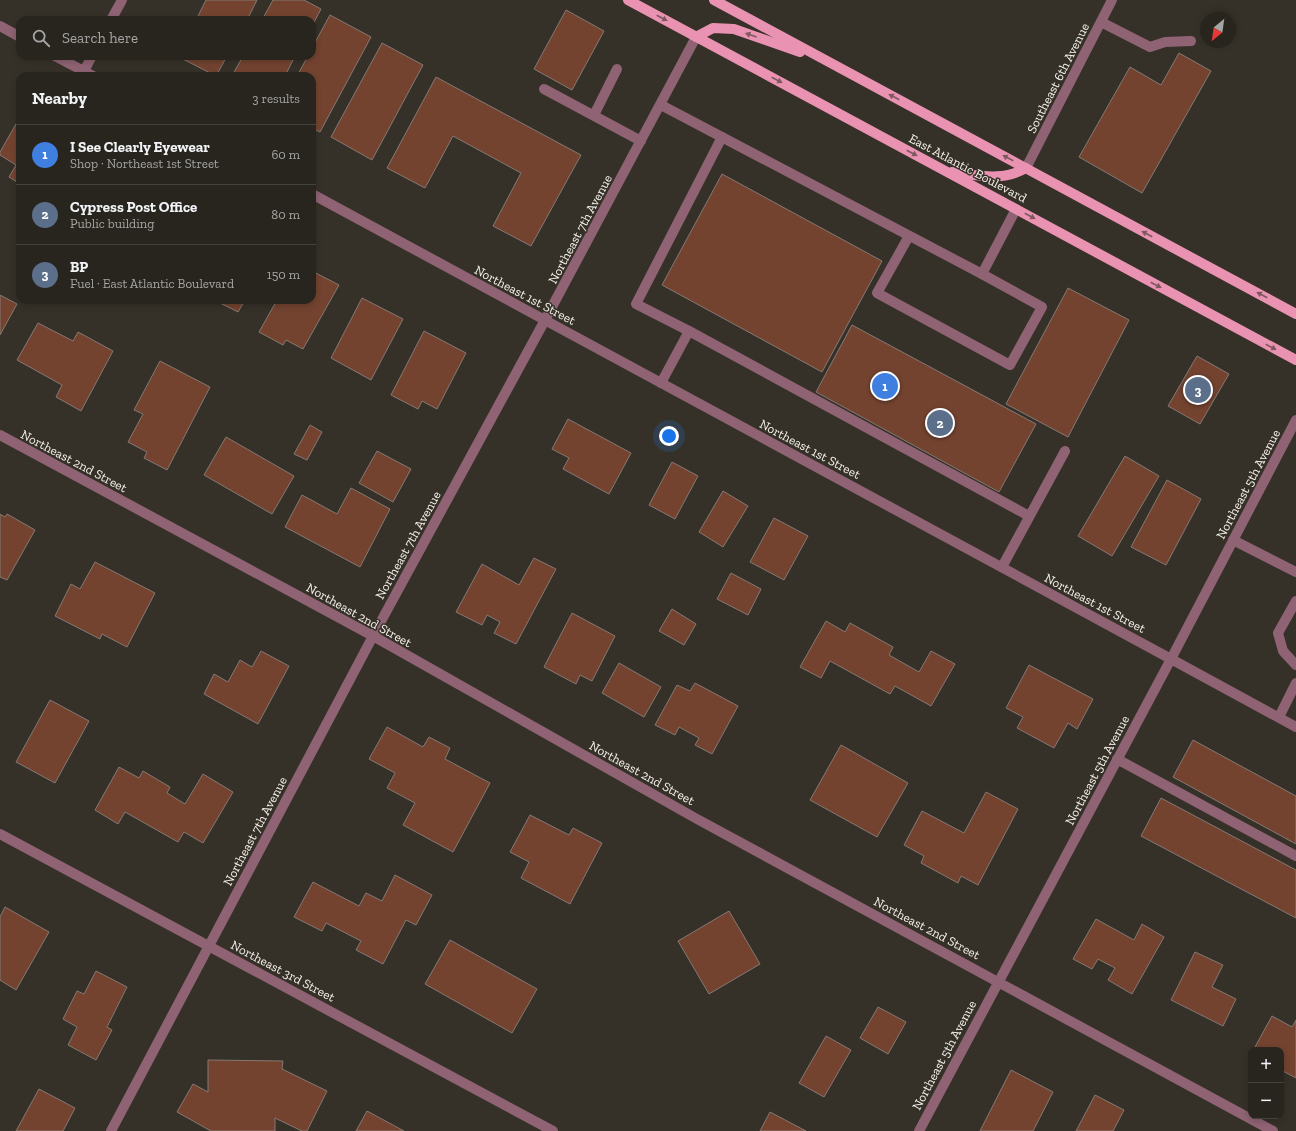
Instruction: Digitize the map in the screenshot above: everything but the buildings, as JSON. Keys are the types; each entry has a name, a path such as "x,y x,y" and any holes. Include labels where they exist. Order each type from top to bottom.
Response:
{"main road":[{"name":"East Atlantic Boulevard","path":"628,0 1296,360"},
{"name":"East Atlantic Boulevard","path":"714,0 1296,314"},
{"path":"696,37 713,28 734,29 828,61"},
{"path":"946,171 1001,177 1017,173 1026,168"}],"street":[{"path":"113,16 122,0"},
{"name":"Southeast 6th Avenue","path":"1026,168 1112,0"},
{"path":"1101,22 1150,47 1166,42 1190,41"},
{"path":"0,26 16,35"},
{"name":"Northeast 7th Avenue","path":"111,1131 373,636 661,105 696,37"},
{"path":"62,60 84,72"},
{"path":"88,72 91,60"},
{"path":"594,115 618,69"},
{"path":"544,89 641,141"},
{"path":"661,105 982,274 1042,308 1010,365 877,293 909,236"},
{"path":"722,137 636,304 1029,516"},
{"name":"Northeast 1st Street","path":"316,196 1296,727"},
{"path":"982,274 1016,209"},
{"path":"661,383 688,331"},
{"name":"Northeast 5th Avenue","path":"919,1131 1296,420"},
{"name":"Northeast 2nd Street","path":"0,435 373,636 697,819 1273,1131"},
{"path":"1002,567 1065,451"},
{"path":"1233,540 1296,572"},
{"path":"1296,601 1278,633 1283,650 1296,665"},
{"path":"1279,717 1296,683"},
{"path":"1117,759 1296,856"},
{"name":"Northeast 3rd Street","path":"0,834 553,1131"}],"place":[{"name":"I See Clearly Eyewear","path":"885,386"},
{"name":"BP","path":"1198,390"},
{"name":"Cypress Post Office","path":"940,423"}]}
